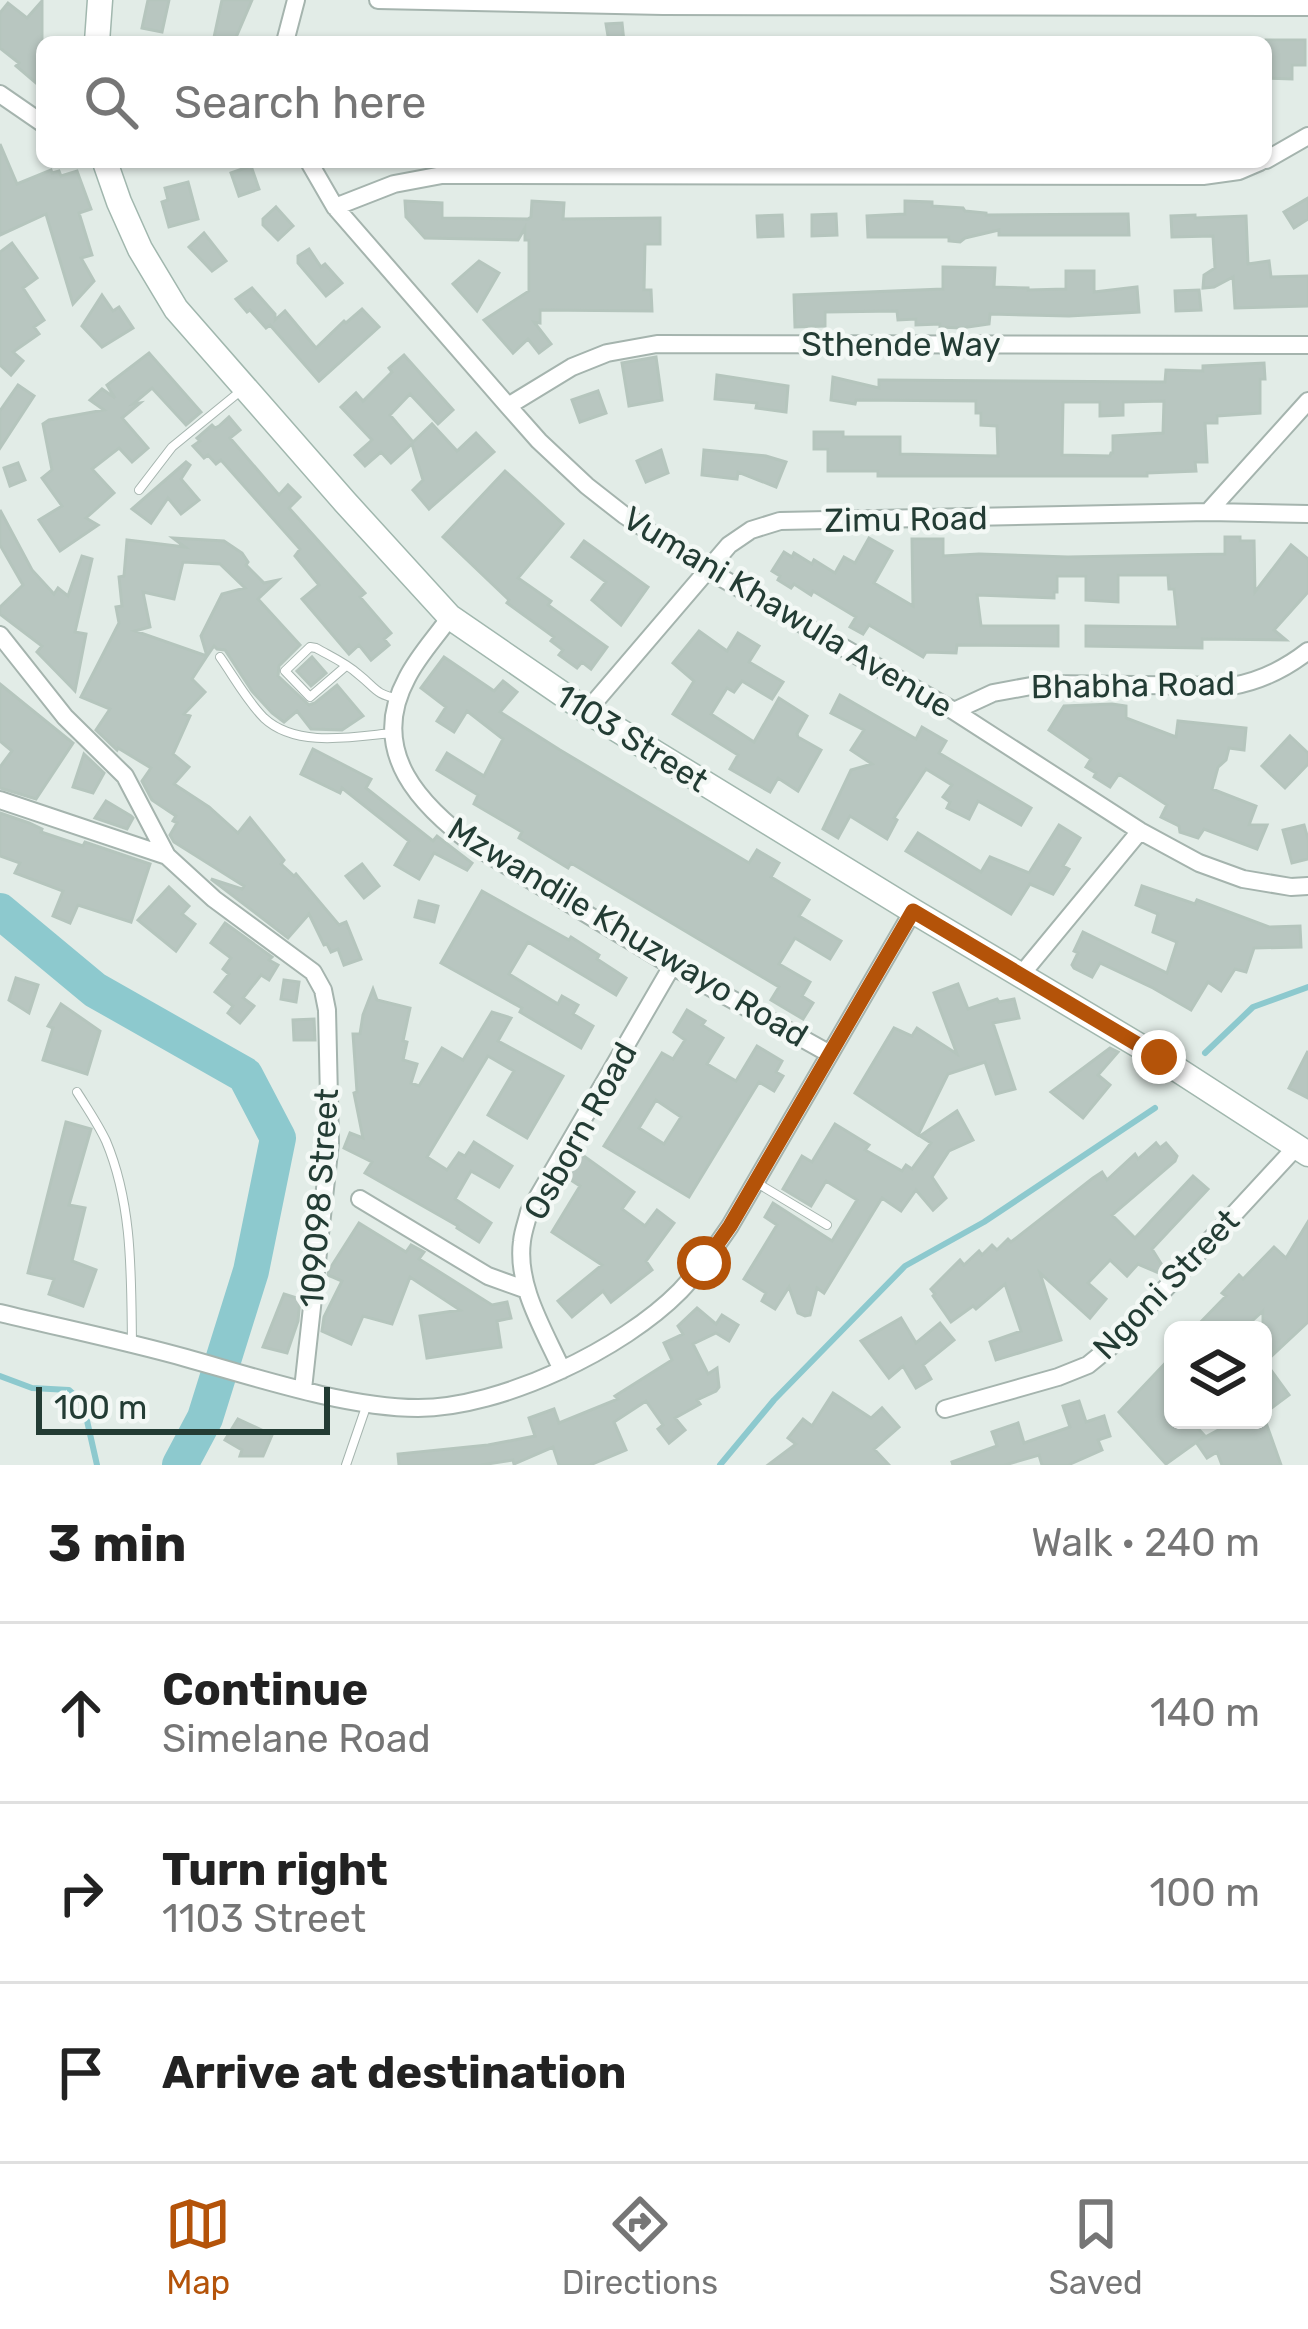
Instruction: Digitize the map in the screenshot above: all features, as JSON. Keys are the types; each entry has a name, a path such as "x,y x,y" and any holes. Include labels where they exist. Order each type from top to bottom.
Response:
{"street":[{"path":"97,36 100,0"},
{"path":"287,36 296,0"},
{"path":"378,0 1308,8"},
{"path":"0,94 36,119"},
{"path":"1272,156 1308,136"},
{"name":"1103 Street","path":"107,168 140,249 176,309 450,617 587,711 1159,1057 1302,1150"},
{"name":"Vumani Khawula Avenue","path":"312,168 334,207 539,441 624,515 706,569 954,711 1198,863 1243,879 1308,886"},
{"path":"334,207 394,184 442,175 1203,176 1246,168"},
{"name":"Sthende Way","path":"508,406 572,367 607,353 657,344 1308,345"},
{"path":"1208,512 1308,401"},
{"name":"Zimu Road","path":"587,711 729,545 751,530 780,521 1308,514"},
{"name":"Mzwandile Khuzwayo Road","path":"450,617 406,678 394,732 408,783 425,805 450,828 672,966 830,1054"},
{"name":"109098 Street","path":"0,634 65,717 125,776 167,856 214,899 313,972 323,990 330,1142 303,1389"},
{"name":"Bhabha Road","path":"954,711 993,693 1042,684 1250,683 1308,651"},
{"path":"0,800 167,856"},
{"path":"1021,975 1140,831"},
{"path":"0,1313 303,1389 413,1408 444,1406 524,1386 562,1370 635,1328 678,1293 704,1263 913,911"},
{"name":"Osborn Road","path":"562,1370 526,1290 522,1241 530,1212 672,966"},
{"name":"Ngoni Street","path":"945,1409 1088,1364 1115,1343 1302,1150"},
{"path":"360,1199 488,1276 526,1290"}],"lane":[{"path":"140,490 172,447 244,388"},
{"path":"346,666 310,698 285,671 310,646 346,666 358,673 378,694 399,699"},
{"path":"220,657 259,712 278,728 339,739 394,732"},
{"path":"77,1092 105,1139 125,1208 132,1345"},
{"path":"756,1182 826,1225"},
{"path":"346,1465 367,1402"}],"building":[{"path":"148,0 169,0 162,32 142,28"},
{"path":"222,0 252,0 237,36 214,36"},
{"path":"42,1 36,83 0,48 0,13 8,3 27,18"},
{"path":"622,23 623,36 608,36 606,24"},
{"path":"1272,40 1305,40 1305,65 1292,65 1292,79 1272,78"},
{"path":"0,144 17,184 51,170 61,176 77,171 91,209 79,213 92,255 81,258 94,281 73,304 46,214 0,235"},
{"path":"252,168 259,189 239,196 231,173"},
{"path":"188,182 198,219 169,227 162,202 168,200 165,188"},
{"path":"1308,198 1308,219 1294,228 1284,212"},
{"path":"405,201 442,203 442,218 528,219 532,201 564,203 563,219 660,218 660,244 645,244 644,290 651,290 652,311 540,310 540,323 534,322 551,344 539,353 528,339 513,353 484,320 529,291 525,228 518,240 425,238 406,217"},
{"path":"905,201 932,202 932,206 986,215 1128,214 1129,235 999,235 999,230 960,242 949,241 949,237 868,237 867,216 905,214"},
{"path":"276,207 293,226 278,240 263,225"},
{"path":"836,214 837,235 812,236 812,215"},
{"path":"782,215 783,236 758,237 757,216"},
{"path":"1171,216 1246,216 1248,264 1269,261 1271,277 1308,276 1308,306 1235,308 1233,277 1203,288 1204,275 1215,268 1213,236 1172,237"},
{"path":"204,233 226,261 212,271 189,247"},
{"path":"12,243 37,278 23,288 44,320 34,327 39,334 13,352 23,361 11,375 0,365 0,252"},
{"path":"309,249 321,267 325,264 342,283 326,296 298,263 298,256"},
{"path":"479,261 499,273 477,311 453,284"},
{"path":"943,267 995,268 994,287 1028,290 1066,289 1066,271 1094,271 1094,292 1137,287 1139,312 990,314 989,324 961,328 916,325 916,319 898,320 897,311 825,312 825,326 795,327 794,295 943,289"},
{"path":"252,288 275,320 285,311 316,348 362,309 379,327 319,381 270,325 266,328 236,299"},
{"path":"1199,290 1201,310 1176,311 1175,291"},
{"path":"102,295 113,311 119,307 133,328 102,347 82,326"},
{"path":"149,353 201,412 186,425 152,388 133,404 140,403 122,418 148,448 132,462 119,448 92,469 114,493 86,518 98,525 60,551 39,520 62,506 42,478 52,470 43,424 104,410 90,400 102,389 115,398 107,385"},
{"path":"404,355 453,410 438,424 410,394 390,415 413,442 432,424 457,451 476,433 494,452 429,509 413,490 423,480 412,444 391,463 381,452 365,466 355,455 372,440 341,407 356,393 363,401"},
{"path":"656,357 662,400 629,406 622,363"},
{"path":"1264,363 1265,379 1260,379 1260,413 1217,416 1217,423 1205,423 1207,462 1195,462 1196,471 1147,476 878,476 878,471 828,471 828,449 814,449 814,432 843,432 843,437 900,437 900,454 998,456 997,426 981,425 976,401 856,400 855,404 831,400 833,377 879,388 879,380 1165,382 1166,370 1203,371 1203,366","holes":["1164,401 1163,433 1113,436 1110,456 1062,455 1063,402 1100,402 1100,416 1123,415 1123,402"]},
{"path":"717,375 788,386 786,412 756,408 757,403 715,399"},
{"path":"18,385 34,396 0,448 0,411"},
{"path":"598,391 606,413 580,422 572,400"},
{"path":"229,417 240,430 230,438 279,495 288,485 300,497 289,508 365,593 360,597 391,633 384,639 389,645 371,660 359,645 349,654 302,599 319,585 295,556 300,549 221,460 216,464 208,455 204,458 193,446 212,425 215,428"},
{"path":"661,450 668,473 646,482 637,461"},
{"path":"704,450 786,462 776,487 738,472 737,479 702,475"},
{"path":"186,462 190,465 181,479 199,500 181,514 168,498 151,523 132,509"},
{"path":"18,463 25,480 10,486 4,468"},
{"path":"505,471 563,524 518,578 607,647 591,669 582,662 577,668 559,655 563,650 551,641 554,637 507,603 443,537"},
{"path":"0,510 32,570 54,594 58,588 68,596 82,556 92,559 75,632 86,634 75,691 37,652 42,646 0,614 0,607 23,585 0,545"},
{"path":"1225,537 1254,541 1255,592 1291,545 1308,559 1308,592 1274,630 1286,640 1202,639 1202,648 1086,646 1086,626 1178,627 1174,589 1169,589 1168,575 1118,575 1118,602 1086,600 1086,576 1057,576 1054,598 977,595 981,626 1058,626 1058,646 957,645 956,653 926,652 923,657 869,625 863,634 850,627 856,617 813,591 811,595 794,584 791,588 772,571 784,552 812,564 814,560 835,573 844,557 855,563 869,538 892,551 874,583 913,606 912,539 943,539 943,556 1068,557 1225,554"},
{"path":"173,538 224,541 242,553 246,565 264,583 278,580 258,599 300,645 279,666 278,676 309,705 337,685 363,716 342,730 311,729 297,711 284,722 252,691 225,650 214,646 192,679 205,692 184,714 190,716 173,754 189,767 174,784 238,833 250,818 284,860 281,864 296,874 339,925 346,922 361,959 344,965 338,949 331,952 324,945 309,914 288,938 211,879 244,886 174,842 170,835 176,816 152,800 142,781 151,768 117,750 96,730 110,709 81,697 119,623 116,607 122,606 119,577 124,576 127,540 185,547","holes":["183,562 220,564 245,588 222,594 201,636 207,656 135,631 150,627 143,592 174,599"]},
{"path":"584,541 648,587 621,625 592,600 606,582 572,557"},
{"path":"699,631 727,651 738,633 759,646 749,662 783,682 772,699 742,681 734,692 727,688 711,714 754,742 779,698 807,716 798,737 821,750 798,791 778,778 770,792 730,769 738,755 673,714 694,681 673,663"},
{"path":"312,657 326,673 311,686 297,671"},
{"path":"444,657 494,691 503,681 517,692 500,712 560,750 749,863 757,850 779,863 771,877 809,900 799,916 841,941 830,959 795,938 779,964 810,982 802,996 813,1003 803,1019 771,1000 779,987 571,863 568,868 519,838 522,832 474,804 478,795 437,770 447,753 484,776 503,739 467,711 454,732 437,721 446,707 421,688"},
{"path":"0,684 73,743 36,799 0,788 0,767 12,751 0,741"},
{"path":"840,695 916,739 922,727 946,741 939,753 1031,808 1021,825 978,801 969,819 947,808 950,802 943,797 952,785 926,769 894,818 887,839 850,816 838,838 823,829 851,770 872,764 851,750 864,730 831,713"},
{"path":"1064,706 1126,706 1126,718 1176,737 1178,721 1246,728 1244,750 1229,748 1212,789 1256,806 1249,825 1267,825 1257,849 1204,829 1198,838 1180,832 1179,826 1161,817 1167,805 1119,774 1110,787 1094,777 1096,773 1086,767 1091,759 1049,730"},
{"path":"1290,736 1308,753 1308,764 1285,788 1262,766"},
{"path":"313,749 371,779 366,788 433,841 437,836 472,863 467,870 434,853 419,879 395,865 409,841 342,788 340,793 301,774"},
{"path":"84,754 104,773 93,793 73,787"},
{"path":"106,801 133,818 127,829 95,818"},
{"path":"0,813 41,832 150,864 131,922 78,905 70,923 53,916 63,891 15,873 20,863 0,856"},
{"path":"1059,825 1080,838 1063,866 1069,869 1053,894 1030,884 1011,914 906,851 918,833 981,872 990,857 1029,873"},
{"path":"1304,825 1308,859 1292,863 1283,830"},
{"path":"362,864 379,886 364,898 346,876"},
{"path":"1142,886 1269,927 1300,926 1301,947 1254,948 1246,972 1235,969 1221,991 1208,982 1191,1010 1100,963 1092,977 1074,968 1078,953 1074,951 1083,932 1167,973 1177,942 1153,932 1158,914 1136,905"},
{"path":"169,887 189,906 182,914 195,924 176,951 138,920"},
{"path":"482,891 571,937 626,978 616,995 528,942 509,974 558,1004 562,996 578,1005 573,1014 593,1026 581,1048 441,963"},
{"path":"419,901 438,906 434,922 415,917"},
{"path":"225,923 278,965 269,980 261,975 243,998 254,1006 240,1023 228,1013 233,1006 215,992 229,974 223,969 231,958 211,943"},
{"path":"16,978 38,985 29,1013 9,1000"},
{"path":"284,980 299,982 296,1002 281,999"},
{"path":"958,984 968,1009 997,999 1014,999 1019,1018 993,1023 1015,1089 996,1094 985,1062 948,1074 918,1135 855,1093 894,1028 912,1036 917,1028 957,1054 934,993"},
{"path":"373,989 377,1000 410,1008 403,1060 417,1064 411,1083 419,1086 442,1048 463,1060 492,1012 511,1018 498,1041 563,1076 527,1138 488,1115 514,1071 488,1056 427,1157 447,1170 474,1142 512,1166 499,1187 471,1171 455,1199 491,1223 479,1242 365,1173 372,1162 344,1148 350,1133 363,1138 354,1093 353,1034 360,1034"},
{"path":"61,1004 100,1031 87,1074 43,1060 53,1028 48,1026"},
{"path":"687,1010 705,1021 702,1025 723,1038 707,1064 736,1081 757,1046 782,1061 776,1072 783,1076 774,1091 759,1082 689,1197 604,1146 662,1053 673,1059 685,1040 674,1032","holes":["656,1100 681,1117 664,1144 639,1128"]},
{"path":"314,1019 315,1040 294,1040 293,1020"},
{"path":"1110,1048 1118,1052 1098,1075 1110,1085 1083,1118 1051,1092"},
{"path":"1308,1051 1308,1098 1289,1088"},
{"path":"957,1111 973,1140 949,1151 932,1177 946,1198 933,1210 916,1190 901,1211 882,1198 824,1293 817,1288 810,1315 798,1313 789,1287 775,1309 762,1301 766,1293 744,1279 777,1225 765,1217 773,1203 832,1241 857,1200 826,1181 811,1206 783,1189 802,1156 812,1162 835,1124 869,1145 865,1150 902,1171 906,1165 912,1169 931,1143 920,1136"},
{"path":"66,1122 91,1129 69,1205 85,1208 72,1261 96,1270 83,1306 49,1294 54,1279 28,1273"},
{"path":"1156,1143 1160,1148 1166,1143 1177,1156 1175,1161 1112,1215 1135,1238 1193,1176 1208,1189 1152,1249 1165,1270 1161,1274 1138,1264 1127,1276 1110,1260 1088,1283 1106,1299 1090,1318 1040,1273 1061,1340 996,1360 990,1342 1021,1331 1005,1284 976,1309 973,1306 951,1322 931,1289 960,1260 964,1265 979,1251 982,1255 992,1245 997,1250 1008,1239 1011,1242 1093,1178 1102,1172 1107,1180 1135,1154 1138,1159"},
{"path":"581,1154 634,1192 622,1209 645,1226 657,1210 674,1223 646,1261 652,1270 611,1302 603,1291 572,1317 558,1301 602,1265 552,1232 580,1186 565,1176"},
{"path":"1308,1222 1308,1322 1272,1355 1272,1321 1263,1321 1263,1311 1252,1321 1202,1321 1239,1275 1243,1279 1274,1247 1286,1258"},
{"path":"359,1223 406,1252 411,1245 424,1252 419,1259 492,1305 507,1302 511,1318 497,1321 501,1347 427,1358 420,1316 460,1310 410,1277 392,1324 363,1316 351,1344 322,1331 342,1281 328,1275 329,1270"},
{"path":"284,1294 300,1299 287,1353 263,1347"},
{"path":"697,1308 716,1324 722,1315 738,1325 729,1341 716,1333 693,1344 708,1374 717,1368 719,1387 675,1418 685,1430 669,1443 646,1401 614,1422 626,1450 590,1465 559,1465 553,1447 514,1464 513,1460 399,1465 398,1454 535,1436 529,1418 554,1409 559,1423 618,1399 615,1396 672,1360 664,1343 683,1334 678,1326"},
{"path":"901,1318 916,1343 940,1323 954,1340 923,1365 931,1379 916,1388 903,1366 889,1378 861,1341"},
{"path":"1164,1364 1164,1429 1198,1429 1205,1436 1166,1464 1119,1412"},
{"path":"1272,1372 1289,1395 1272,1408"},
{"path":"833,1393 871,1418 882,1408 899,1427 874,1449 889,1465 768,1465 796,1444 788,1438 803,1419 812,1426"},
{"path":"1079,1401 1086,1422 1104,1416 1110,1436 1098,1440 1102,1450 1068,1465 1042,1465 1039,1455 1005,1465 953,1465 997,1446 992,1432 1018,1423 1024,1443 1070,1427 1063,1406"},
{"path":"238,1419 272,1435 263,1456 240,1456 242,1450 225,1440"},
{"path":"1220,1429 1268,1429 1281,1465 1222,1465 1217,1452 1207,1458 1196,1442"}],"waterway":[{"path":"0,911 95,990 245,1075 278,1138 251,1271 205,1418 180,1465"},
{"path":"1205,1053 1253,1007 1308,987"},
{"path":"720,1465 774,1400 905,1266 984,1222 1155,1108"},
{"path":"0,1376 32,1388 69,1390 83,1403 97,1465"}],"route":[{"path":"704,1263 913,911 1159,1057"}]}
